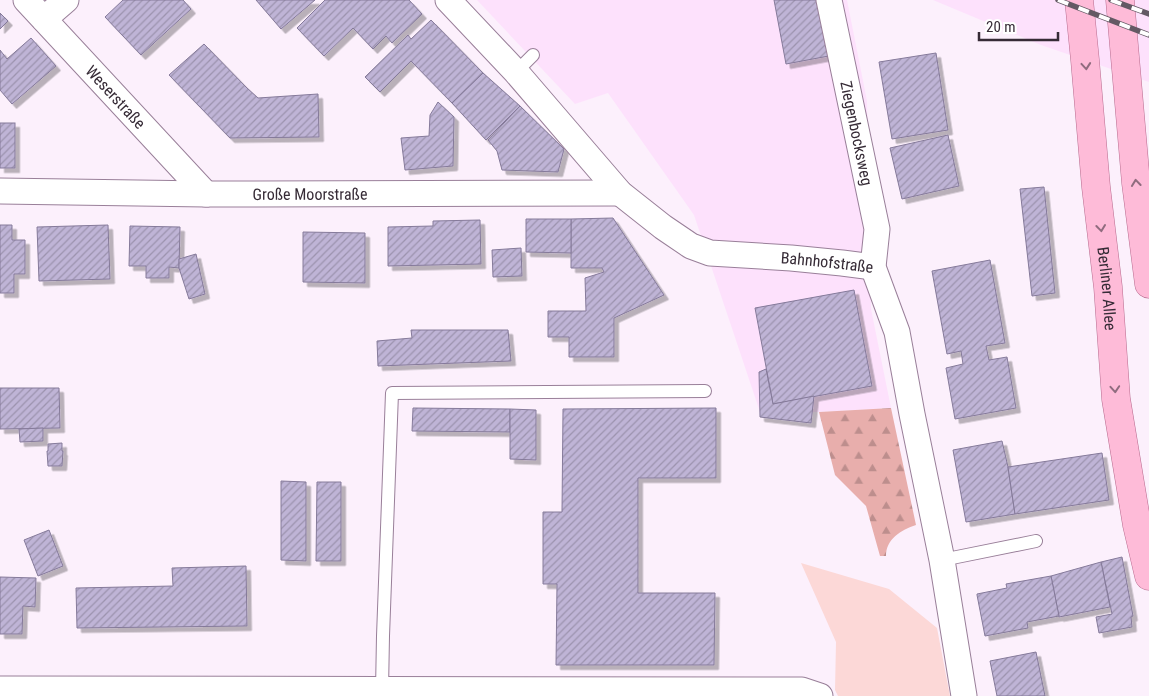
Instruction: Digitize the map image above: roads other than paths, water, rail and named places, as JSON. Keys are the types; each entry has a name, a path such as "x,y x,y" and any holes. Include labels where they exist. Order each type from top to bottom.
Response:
{"main road":[{"name":"Berliner Allee","path":"1079,0 1096,187 1108,287 1116,399 1137,525 1149,576"},
{"path":"1120,0 1136,183 1149,284"}],"street":[{"name":"Weserstraße","path":"26,0 206,194"},
{"path":"44,19 66,0"},
{"name":"Bahnhofstraße","path":"448,0 524,64 620,193 691,246 710,253 791,258 873,267 897,332 942,560 964,696"},
{"name":"Ziegenbocksweg","path":"830,0 877,229 873,267"},
{"name":"Große Moorstraße","path":"0,192 206,194 620,193"},
{"path":"0,690 337,693 382,690 802,690 820,696"}],"lane":[{"path":"382,690 382,636 392,393 705,390"},
{"path":"942,560 1036,541"}],"railway":[{"path":"1058,0 1149,35"},
{"path":"1111,0 1149,14"}]}
